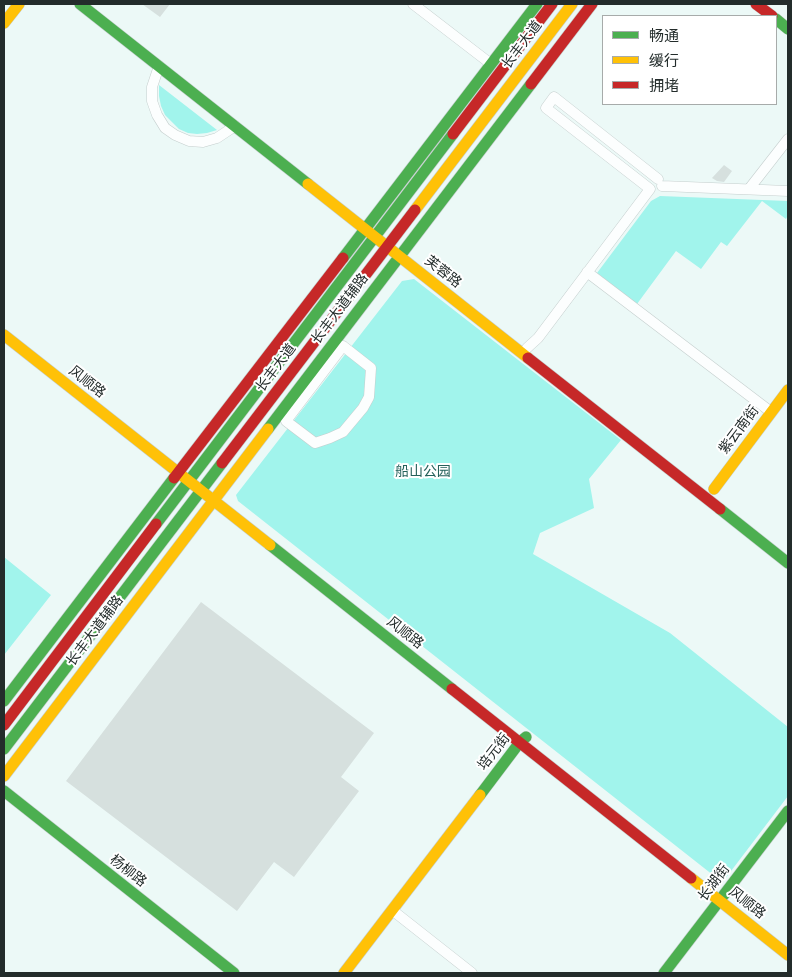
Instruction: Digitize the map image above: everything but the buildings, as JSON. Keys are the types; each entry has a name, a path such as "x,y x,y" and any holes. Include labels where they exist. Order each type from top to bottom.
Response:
{"street":[{"path":"4,23 19,4"},
{"name":"芙蓉路","path":"80,4 235,126 367,226"},
{"name":"芙蓉路","path":"91,4 377,234 529,350 788,554"},
{"path":"413,4 501,71"},
{"name":"长丰大道辅路","path":"4,701 537,4"},
{"name":"长丰大道","path":"4,725 552,4"},
{"name":"长丰大道","path":"4,749 572,4"},
{"name":"长丰大道辅路","path":"4,776 592,4"},
{"path":"756,4 771,15"},
{"path":"777,20 788,29"},
{"path":"159,66 152,87 152,101 156,114 166,128 175,135 189,141 203,142 217,138 235,126"},
{"path":"650,189 546,108 554,97 660,183 788,191"},
{"path":"749,189 788,139"},
{"path":"529,350 650,189 651,181 654,178 660,183"},
{"name":"芙蓉路","path":"402,253 788,563"},
{"path":"587,272 771,412"},
{"name":"风顺路","path":"4,327 180,470"},
{"name":"风顺路","path":"4,335 191,478 523,742 725,899 788,944"},
{"path":"343,346 371,368 368,397 363,408 343,432 315,443 286,421 343,346"},
{"name":"紫云南街","path":"714,488 788,390"},
{"name":"培元街","path":"344,973 523,742"},
{"name":"杨柳路","path":"4,791 234,973"},
{"name":"杨柳路","path":"4,803 220,973"},
{"name":"长湖街","path":"671,973 788,811"},
{"name":"长湖街","path":"725,899 788,820"},
{"name":"风顺路","path":"725,899 788,955"},
{"path":"393,911 472,973"},
{"name":"培元街","path":"348,973 393,911"}],"green space":[{"path":"159,85 217,130 197,134 179,129 165,115 159,96"},
{"path":"660,196 788,201 788,215 786,219 762,201 727,246 721,242 701,269 676,251 637,304 597,273 651,201"},
{"name":"船山公园","path":"414,279 621,440 589,479 594,508 540,533 533,554 670,633 788,727 788,796 725,879 718,879 238,501 236,495 402,281"},
{"path":"4,557 51,595 4,655"}],"traffic: fast":[{"path":"80,4 308,184"},
{"path":"343,258 537,4"},
{"path":"777,20 788,29"},
{"path":"268,429 531,84"},
{"path":"156,524 453,134"},
{"path":"4,749 222,463"},
{"path":"4,701 174,478"},
{"path":"720,509 788,563"},
{"path":"270,545 452,689"},
{"path":"480,795 520,742 526,737"},
{"path":"4,791 234,973"},
{"path":"664,973 788,811"}],"traffic: slow":[{"path":"4,23 19,4"},
{"path":"415,210 572,4"},
{"path":"308,184 528,358"},
{"path":"4,335 270,545"},
{"path":"714,489 788,390"},
{"path":"4,776 268,429"},
{"path":"344,973 480,795"},
{"path":"691,878 788,955"}],"traffic: jam":[{"path":"453,134 552,4"},
{"path":"531,84 592,4"},
{"path":"756,4 771,15"},
{"path":"222,463 415,210"},
{"path":"174,478 343,258"},
{"path":"528,358 720,509"},
{"path":"4,725 156,524"},
{"path":"452,689 691,878"}]}
